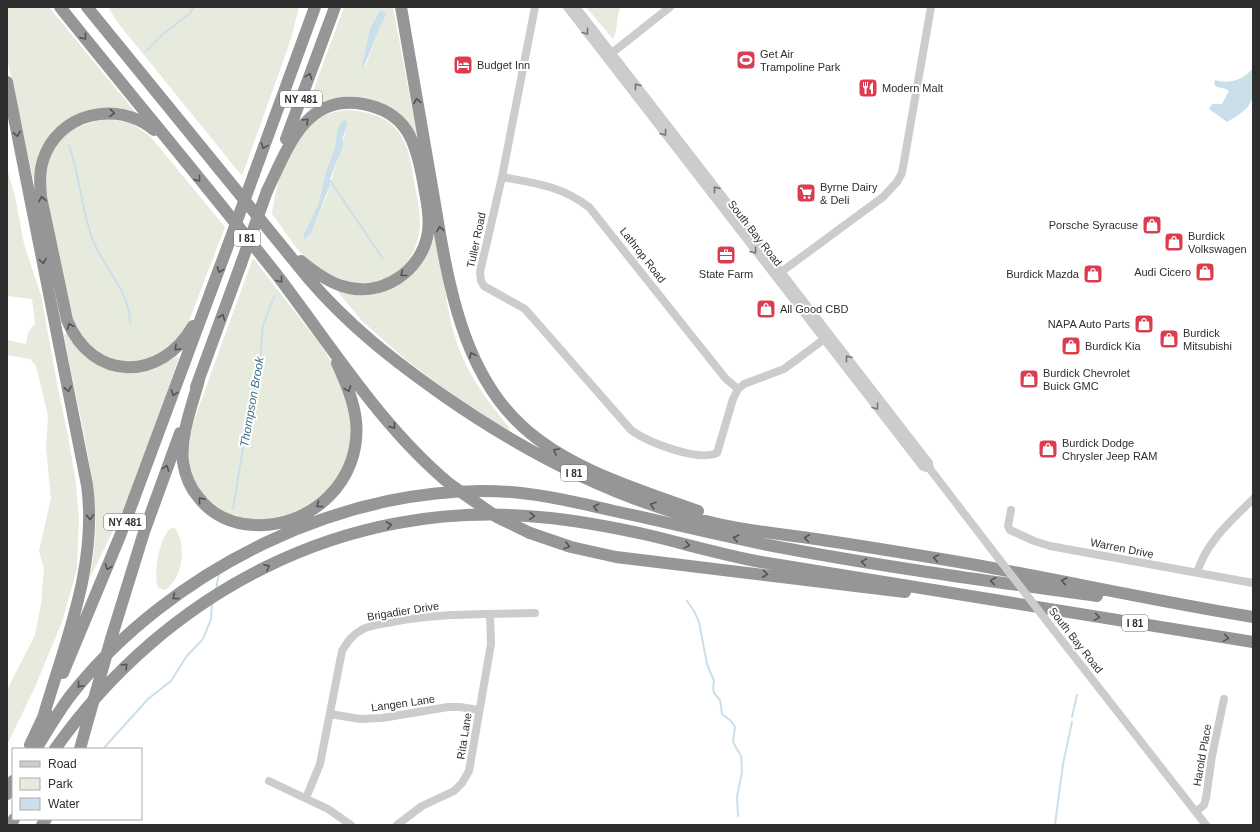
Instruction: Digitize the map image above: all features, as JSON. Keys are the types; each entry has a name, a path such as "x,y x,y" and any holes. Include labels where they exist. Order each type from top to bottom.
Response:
{"highway":[{"name":"I 81","path":"60,7 318,329 397,432 424,462 451,485 492,514 530,533 571,547 616,557 916,594 1018,604 1253,642"},
{"name":"I 81","path":"87,7 325,298 360,333 407,370 489,426 557,465 619,492 688,516 748,529 989,567 1253,617"},
{"name":"NY 481","path":"28,748 43,718 109,564 212,291 315,7"},
{"name":"NY 481","path":"80,748 111,639 150,515 335,7"},
{"path":"401,7 441,237 454,298 471,352 494,393 511,416 522,427 563,455 599,473 638,489 748,529"},
{"path":"7,82 87,485 90,510 89,540 85,570 43,718"},
{"path":"267,191 292,141 305,122 319,111 335,105 359,103 382,110 402,124 417,149 427,207 428,232 424,247 416,261 411,268 394,281 378,287 364,289 343,287 321,276 297,258 277,239"},
{"path":"174,148 142,122 132,117 113,113 97,114 80,118 66,127 55,137 43,160 40,186 63,306 71,331 88,351 97,358 115,365 143,366 163,359 182,343 212,291"},
{"path":"199,380 182,448 186,474 197,496 217,514 241,524 272,525 301,517 320,504 339,485 349,467 356,439 356,419 350,395 338,366 318,329"},
{"path":"37,748 72,694 112,651 162,606 207,575 240,555 303,527 378,504 443,493 510,492 562,499 793,550 946,575 1239,615"},
{"path":"56,748 96,696 152,641 193,610 232,585 294,554 338,538 368,530 450,516 505,515 541,517 595,525 648,535 756,561 1018,604"},
{"path":"7,794 12,783"},
{"path":"7,802 12,793"}],"street":[{"name":"Tuller Road","path":"536,7 502,178 480,272 480,281 484,286 525,309 631,430 641,437 660,445 708,456 717,453 738,389"},
{"name":"South Bay Road","path":"567,7 609,55"},
{"name":"South Bay Road","path":"576,7 609,55 778,274 929,463 930,469 1206,825"},
{"path":"609,55 670,7"},
{"path":"778,274 883,197 897,182 902,173 908,143 931,7"},
{"name":"Lathrop Road","path":"502,178 549,186 563,190 589,207 726,379 738,389"},
{"name":"South Bay Road","path":"778,274 823,340 923,467 930,469"},
{"path":"738,389 744,384 784,369 823,340"},
{"path":"1197,573 1201,558 1208,548 1253,498"},
{"name":"Warren Drive","path":"1011,510 1008,526 1010,530 1034,541 1050,546 1253,583"},
{"name":"Brigadier Drive","path":"306,798 320,764 342,651 348,639 354,634 364,628 410,619 446,615 535,613"},
{"name":"Rita Lane","path":"397,825 422,806 454,791 462,783 469,771 491,644 490,614"},
{"name":"Harold Place","path":"1196,812 1204,805 1206,798 1212,756 1224,699"},
{"name":"Langen Lane","path":"330,714 360,719 382,718 448,707 479,710"},
{"path":"269,781 306,798 339,816 351,825"}],"green space":[{"path":"7,7 49,7 136,113 69,122 33,179 7,58"},
{"path":"108,7 299,7 291,39 242,176 118,23"},
{"path":"344,7 393,7 418,141 382,105 309,111 308,110 315,86","holes":["380,10 387,15 380,26 365,67 362,65 370,28"]},
{"path":"586,7 621,7 613,39"},
{"path":"343,110 365,112 381,118 391,124 397,130 405,143 412,165 420,220 416,246 411,256 396,273 376,282 352,283 334,280 301,253 272,214 284,165 296,142 311,123 319,117","holes":["348,124 327,195 309,236 305,240 303,235 318,205 326,171 335,147 337,130"]},
{"path":"110,119 131,123 150,136 225,227 184,334 153,359 120,363 93,352 74,325 45,196 44,174 54,146 73,129 98,120"},
{"path":"7,169 15,196 24,244 41,295 76,483 79,520 77,569 62,622 35,687 7,745 7,690 35,635 41,604 44,569 39,551 51,498 46,448 48,416 36,366 30,359 7,355 7,340 26,344 28,333 35,323 32,299 7,296"},
{"path":"435,236 441,261 452,326 463,358 478,386 509,427 510,432 461,402 405,359 363,322 333,286 369,293 390,289 399,282 414,265 432,237"},
{"path":"253,258 320,344 332,363 341,383 351,415 350,446 341,472 320,500 284,518 250,521 219,511 200,492 188,468 189,434"},
{"path":"67,333 74,344 93,361 115,371 127,373 140,372 159,366 177,356 179,358 131,494 89,580 95,544 95,507 86,443 64,335"},
{"path":"171,528 175,528 179,535 182,552 176,578 165,590 158,588 156,574 160,548 163,540"}],"water":[{"path":"380,10 387,14 380,27 363,69 362,65 370,28"},
{"path":"1253,68 1253,95 1244,111 1227,122 1209,109 1212,104 1222,104 1229,91 1217,87 1214,84 1215,80 1226,82 1236,80 1245,76"},
{"path":"346,120 348,124 343,137 343,146 330,179 330,185 311,233 305,240 303,235 318,205 326,171 335,147 337,131 342,121"}],"waterway":[{"path":"146,51 162,35 189,14 194,7"},
{"path":"69,146 76,170 86,219 94,243 122,292 129,312 130,323"},
{"path":"329,179 383,259"},
{"name":"Thompson Brook","path":"233,509 247,423 252,407 260,361 263,325 274,297"},
{"name":"Thompson Brook","path":"216,590 219,573"},
{"path":"687,601 699,622 707,664 714,681 714,693 720,700 722,714 731,721 735,727 733,742 741,756 742,772 737,797 738,816"},
{"name":"Thompson Brook","path":"104,748 148,699 171,681 186,657 203,639 211,619 212,604"},
{"path":"1072,717 1077,695"},
{"path":"1055,825 1063,764 1072,722"}],"place":[{"name":"Get Air Trampoline Park","path":"746,60"},
{"name":"Budget Inn","path":"463,65"},
{"name":"Modern Malt","path":"868,88"},
{"name":"Byrne Dairy & Deli","path":"806,193"},
{"name":"Porsche Syracuse","path":"1152,225"},
{"name":"Burdick Volkswagen","path":"1174,242"},
{"name":"State Farm","path":"726,255"},
{"name":"Audi Cicero","path":"1205,272"},
{"name":"Burdick Mazda","path":"1093,274"},
{"name":"All Good CBD","path":"766,309"},
{"name":"NAPA Auto Parts","path":"1144,324"},
{"name":"Burdick Mitsubishi","path":"1169,339"},
{"name":"Burdick Kia","path":"1071,346"},
{"name":"Burdick Chevrolet Buick GMC","path":"1029,379"},
{"name":"Burdick Dodge Chrysler Jeep RAM","path":"1048,449"}]}
